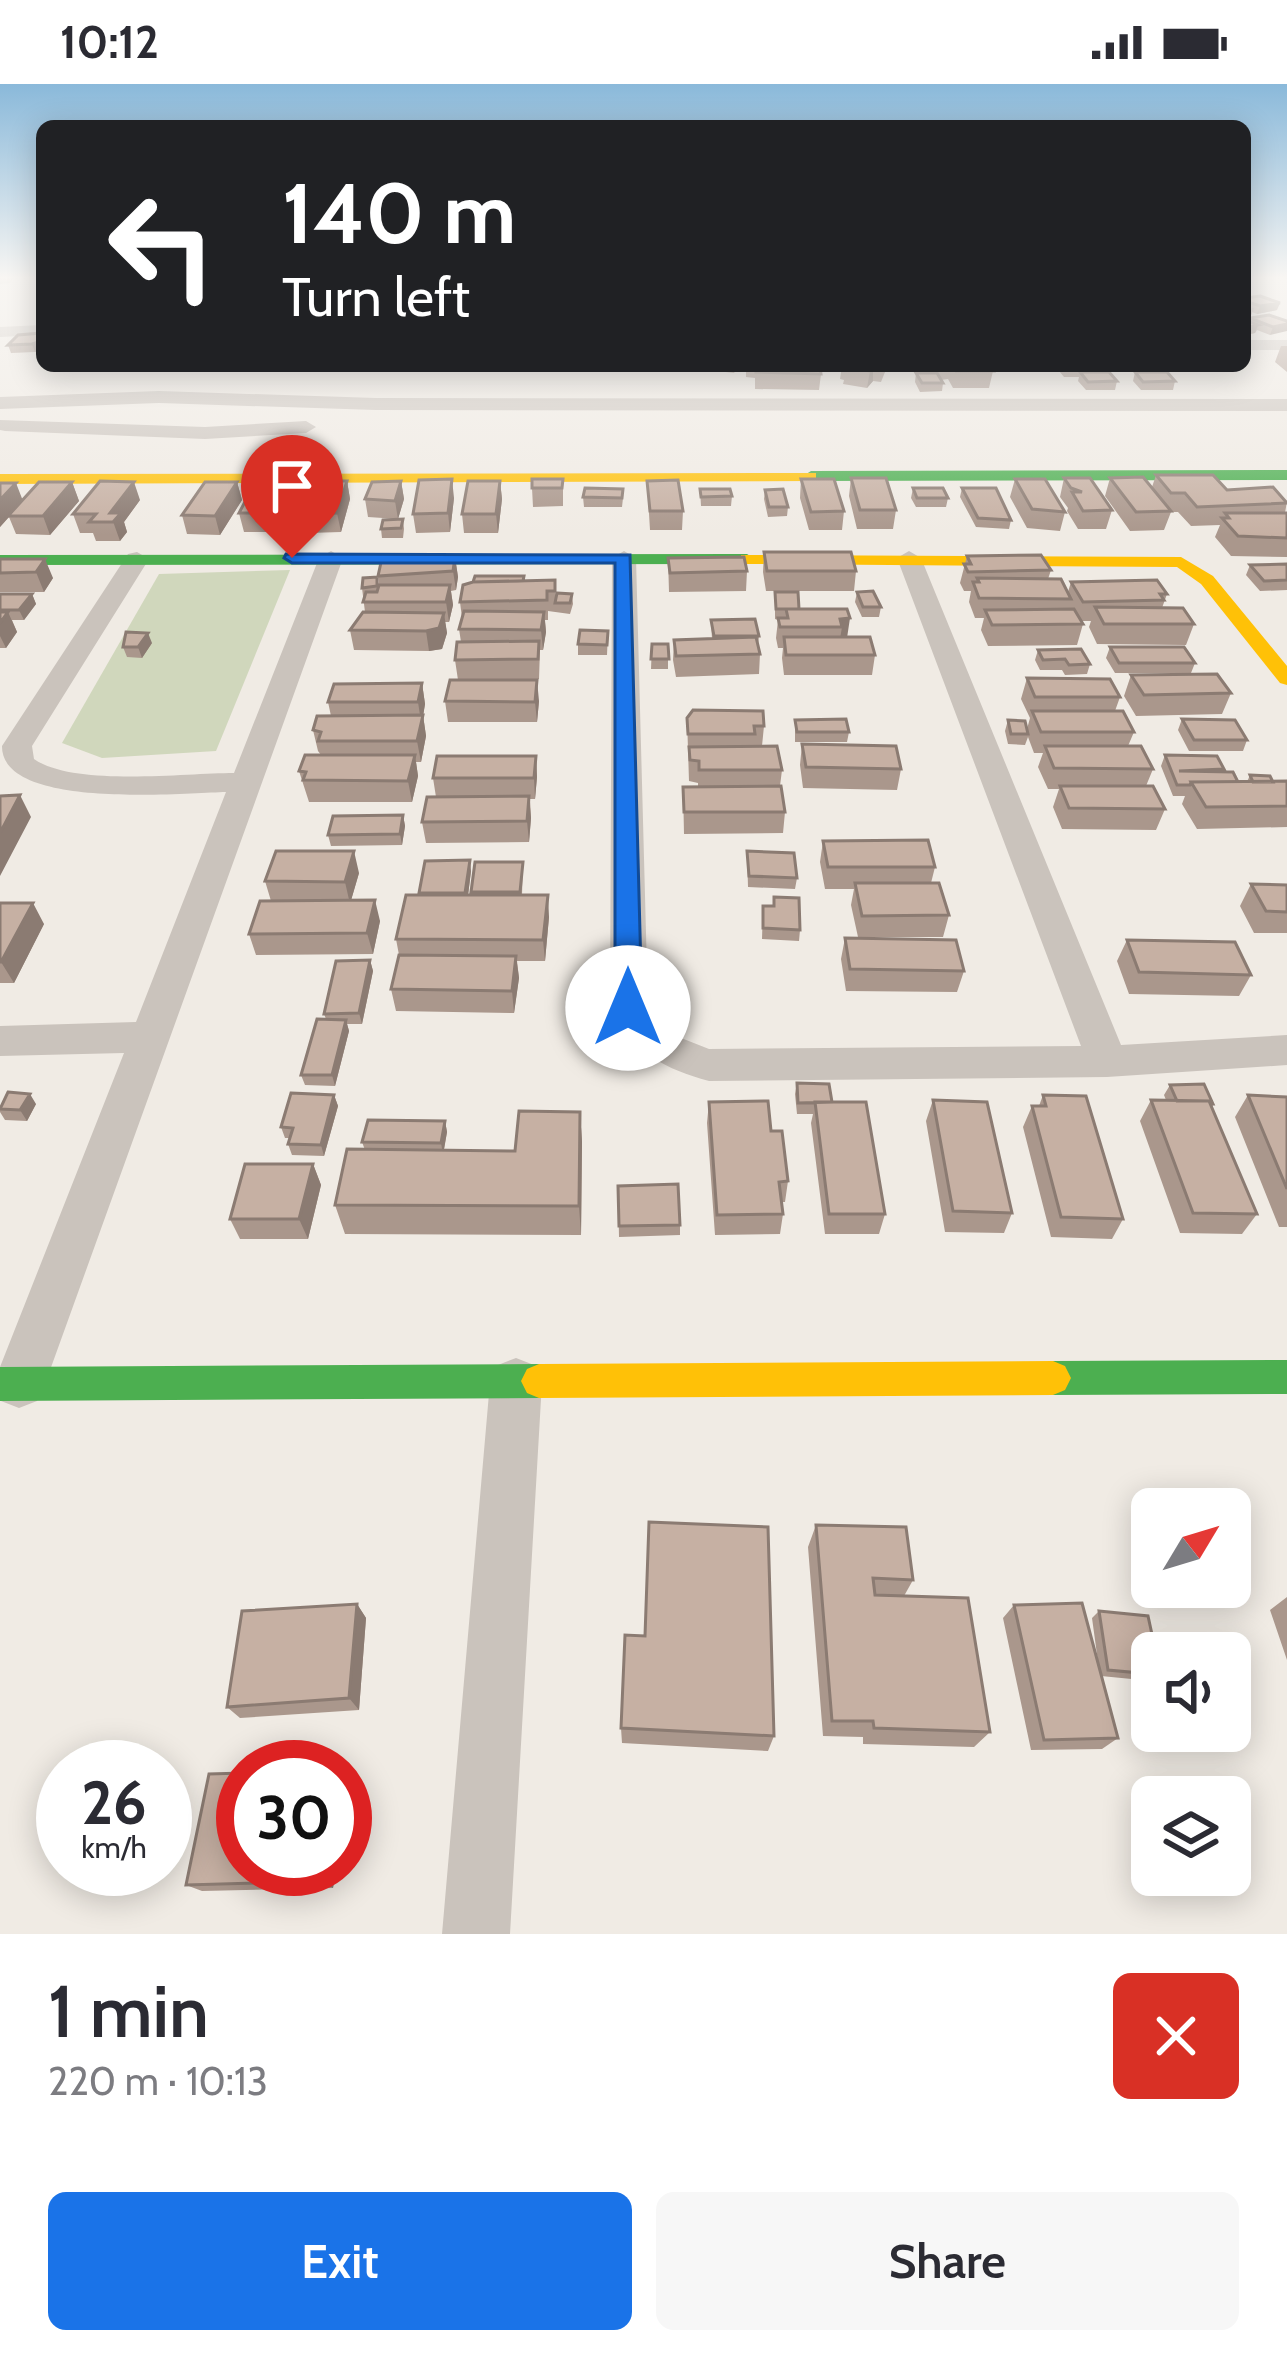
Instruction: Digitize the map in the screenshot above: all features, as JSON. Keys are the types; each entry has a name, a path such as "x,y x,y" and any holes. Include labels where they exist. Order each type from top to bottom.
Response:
{"street":[{"path":"0,403 159,398 376,404 1287,405"},
{"path":"911,402 917,428"},
{"path":"369,427 376,404"},
{"path":"0,424 205,433 331,427"},
{"path":"446,427 596,427"},
{"path":"1246,428 1287,428"},
{"path":"1230,475 1287,490"},
{"path":"0,479 1287,475"},
{"path":"331,558 150,1037 9,1384 1287,1378"},
{"path":"624,558 628,1008 639,1028 680,1058 709,1065 1107,1061 1287,1050"},
{"path":"909,558 1107,1061"},
{"path":"137,559 16,746 20,765 50,778 243,784"},
{"path":"0,560 1181,562 1208,580 1287,679"},
{"path":"0,1041 150,1037"},
{"path":"476,1934 516,1382"}],"green space":[{"path":"290,570 216,751 102,758 62,743 159,574"}],"building":[{"path":"1080,372 1109,372 1117,381 1088,382"},
{"path":"1135,372 1167,372 1175,381 1143,382"},
{"path":"916,373 937,373 943,383 922,383"},
{"path":"1156,475 1213,475 1227,490 1273,487 1287,503 1197,507 1185,493 1171,493"},
{"path":"1143,477 1171,511 1136,512 1110,478"},
{"path":"851,478 886,478 896,510 860,510"},
{"path":"1064,478 1090,478 1112,510 1083,511 1072,492 1082,492"},
{"path":"452,479 448,513 413,514 419,480"},
{"path":"532,479 563,479 562,488 532,488"},
{"path":"801,479 834,479 844,511 811,512"},
{"path":"1015,479 1045,479 1065,512 1032,509"},
{"path":"678,480 683,511 650,511 647,481"},
{"path":"100,481 134,482 110,513 121,513 113,522 89,522 96,514 73,514"},
{"path":"256,481 289,481 274,513 239,513"},
{"path":"326,481 347,481 337,513 304,514 315,487 323,487"},
{"path":"401,481 395,501 365,499 372,482"},
{"path":"468,481 500,481 496,514 462,514"},
{"path":"39,482 72,482 43,516 8,516"},
{"path":"205,482 237,482 215,516 182,515"},
{"path":"0,483 16,483 0,500"},
{"path":"585,488 623,489 622,498 583,497"},
{"path":"913,488 943,488 948,498 917,498"},
{"path":"962,488 996,488 1011,520 978,518"},
{"path":"700,489 730,489 732,496 701,497"},
{"path":"783,489 788,507 769,507 765,490"},
{"path":"1225,513 1287,513 1287,538 1238,536 1222,518 1229,518"},
{"path":"403,519 401,528 381,529 383,520"},
{"path":"764,552 851,552 856,571 767,571"},
{"path":"1041,555 1051,570 968,572 964,564 971,564 967,556"},
{"path":"455,557 453,571 378,576 382,558"},
{"path":"744,557 747,571 670,573 668,558"},
{"path":"0,559 45,559 36,572 0,573"},
{"path":"1287,564 1287,580 1264,581 1250,565"},
{"path":"475,576 524,576 523,581 473,582"},
{"path":"377,577 377,586 362,588 363,578"},
{"path":"977,578 1061,579 1071,599 979,598 973,582 979,582"},
{"path":"555,580 555,591 547,591 547,600 460,602 463,585 473,582"},
{"path":"1157,580 1167,594 1160,594 1164,600 1083,602 1071,582"},
{"path":"379,585 450,585 446,602 363,602 366,592 377,592"},
{"path":"873,591 881,607 863,607 857,592"},
{"path":"775,592 798,592 799,609 776,609"},
{"path":"557,593 572,594 570,603 555,603"},
{"path":"0,594 32,594 19,610 0,610"},
{"path":"1095,607 1183,608 1194,624 1104,624"},
{"path":"786,609 847,609 850,618 840,619 842,627 780,627 778,618 788,618"},
{"path":"1074,609 1083,624 992,625 985,610"},
{"path":"464,611 544,612 541,630 459,629"},
{"path":"363,612 444,613 439,628 426,631 350,630"},
{"path":"755,619 759,636 714,636 711,620"},
{"path":"580,630 608,631 607,645 578,644"},
{"path":"126,632 148,633 138,647 123,647"},
{"path":"756,637 760,654 676,656 674,640"},
{"path":"784,637 870,637 875,655 786,655"},
{"path":"539,641 538,659 455,660 457,642"},
{"path":"652,644 668,644 669,659 651,659"},
{"path":"1110,647 1184,647 1195,663 1119,663"},
{"path":"1081,649 1090,664 1043,660 1038,650"},
{"path":"1217,674 1231,693 1144,695 1131,675"},
{"path":"1027,678 1110,679 1120,697 1035,697"},
{"path":"450,680 537,680 535,702 445,701"},
{"path":"422,683 418,702 328,702 334,684"},
{"path":"693,710 763,711 764,726 754,726 755,734 688,734 687,718"},
{"path":"1032,711 1123,711 1134,732 1041,732"},
{"path":"423,715 417,741 318,741 321,732 313,730 317,716"},
{"path":"846,719 849,732 797,732 795,720"},
{"path":"1182,719 1235,720 1247,740 1194,740"},
{"path":"1008,720 1025,721 1028,734 1011,734"},
{"path":"802,744 896,746 901,769 806,767"},
{"path":"777,746 782,770 699,770 699,761 690,760 689,747"},
{"path":"1045,746 1141,746 1153,769 1054,768"},
{"path":"305,755 415,755 408,781 303,780 306,772 299,771"},
{"path":"1165,755 1217,756 1224,769 1179,771 1233,772 1238,782 1177,785"},
{"path":"437,756 536,756 534,778 433,778"},
{"path":"1250,775 1270,776 1273,782 1253,782"},
{"path":"1287,781 1287,806 1206,807 1191,782"},
{"path":"781,786 785,812 684,812 683,787"},
{"path":"1060,786 1153,786 1165,809 1069,808"},
{"path":"20,795 0,833 0,796"},
{"path":"529,796 527,821 422,822 427,797"},
{"path":"403,815 400,834 328,835 333,816"},
{"path":"928,840 935,867 828,867 823,841"},
{"path":"276,851 354,851 345,882 265,881"},
{"path":"747,851 794,853 797,878 749,876"},
{"path":"470,860 465,893 419,893 425,861"},
{"path":"475,862 523,862 520,892 471,892"},
{"path":"855,883 939,883 949,915 862,916"},
{"path":"1251,884 1287,885 1287,912 1266,911"},
{"path":"406,895 548,895 543,940 396,939"},
{"path":"774,897 799,898 800,930 763,928 763,906 774,906"},
{"path":"375,900 367,933 249,934 260,901"},
{"path":"0,903 33,903 1,962 0,962"},
{"path":"845,938 956,940 964,971 850,969"},
{"path":"1127,940 1235,942 1251,975 1139,972"},
{"path":"399,955 516,956 512,991 391,989"},
{"path":"370,960 359,1013 324,1014 336,961"},
{"path":"317,1019 346,1020 332,1075 301,1075"},
{"path":"797,1083 829,1084 832,1102 798,1103"},
{"path":"1204,1084 1213,1104 1177,1101 1170,1085"},
{"path":"8,1092 30,1094 20,1110 0,1109"},
{"path":"291,1093 334,1095 321,1145 288,1144 293,1128 281,1127"},
{"path":"1043,1095 1086,1096 1123,1219 1061,1217 1032,1106 1046,1106"},
{"path":"1248,1095 1287,1097 1287,1189"},
{"path":"933,1100 987,1102 1012,1213 953,1211"},
{"path":"1151,1100 1209,1101 1257,1214 1193,1213"},
{"path":"768,1101 771,1131 782,1131 788,1181 779,1182 783,1214 717,1215 709,1102"},
{"path":"815,1102 866,1102 885,1214 829,1214"},
{"path":"519,1111 580,1112 579,1206 335,1205 347,1149 515,1151"},
{"path":"368,1120 445,1121 441,1143 362,1142"},
{"path":"245,1164 313,1164 299,1219 230,1219"},
{"path":"678,1184 680,1225 619,1226 618,1186"},
{"path":"649,1522 768,1527 774,1736 621,1728 625,1635 645,1636"},
{"path":"816,1525 906,1527 913,1580 873,1578 875,1595 968,1598 990,1732 874,1728 873,1721 832,1721"},
{"path":"1082,1603 1118,1738 1044,1740 1014,1605"},
{"path":"357,1604 349,1698 227,1707 242,1611"},
{"path":"1099,1611 1148,1616 1151,1632 1131,1632 1131,1672 1108,1670"},
{"path":"209,1774 216,1774 216,1884 192,1885 192,1856"}],"traffic: fast":[{"path":"811,476 1287,475"},
{"path":"0,560 747,559"},
{"path":"1053,1378 1287,1377"},
{"path":"0,1384 539,1381"}],"traffic: slow":[{"path":"0,479 811,476"},
{"path":"747,559 1181,562 1207,580 1287,679"},
{"path":"539,1381 1053,1378"}],"route":[{"path":"292,558 624,558 628,1008"}]}
